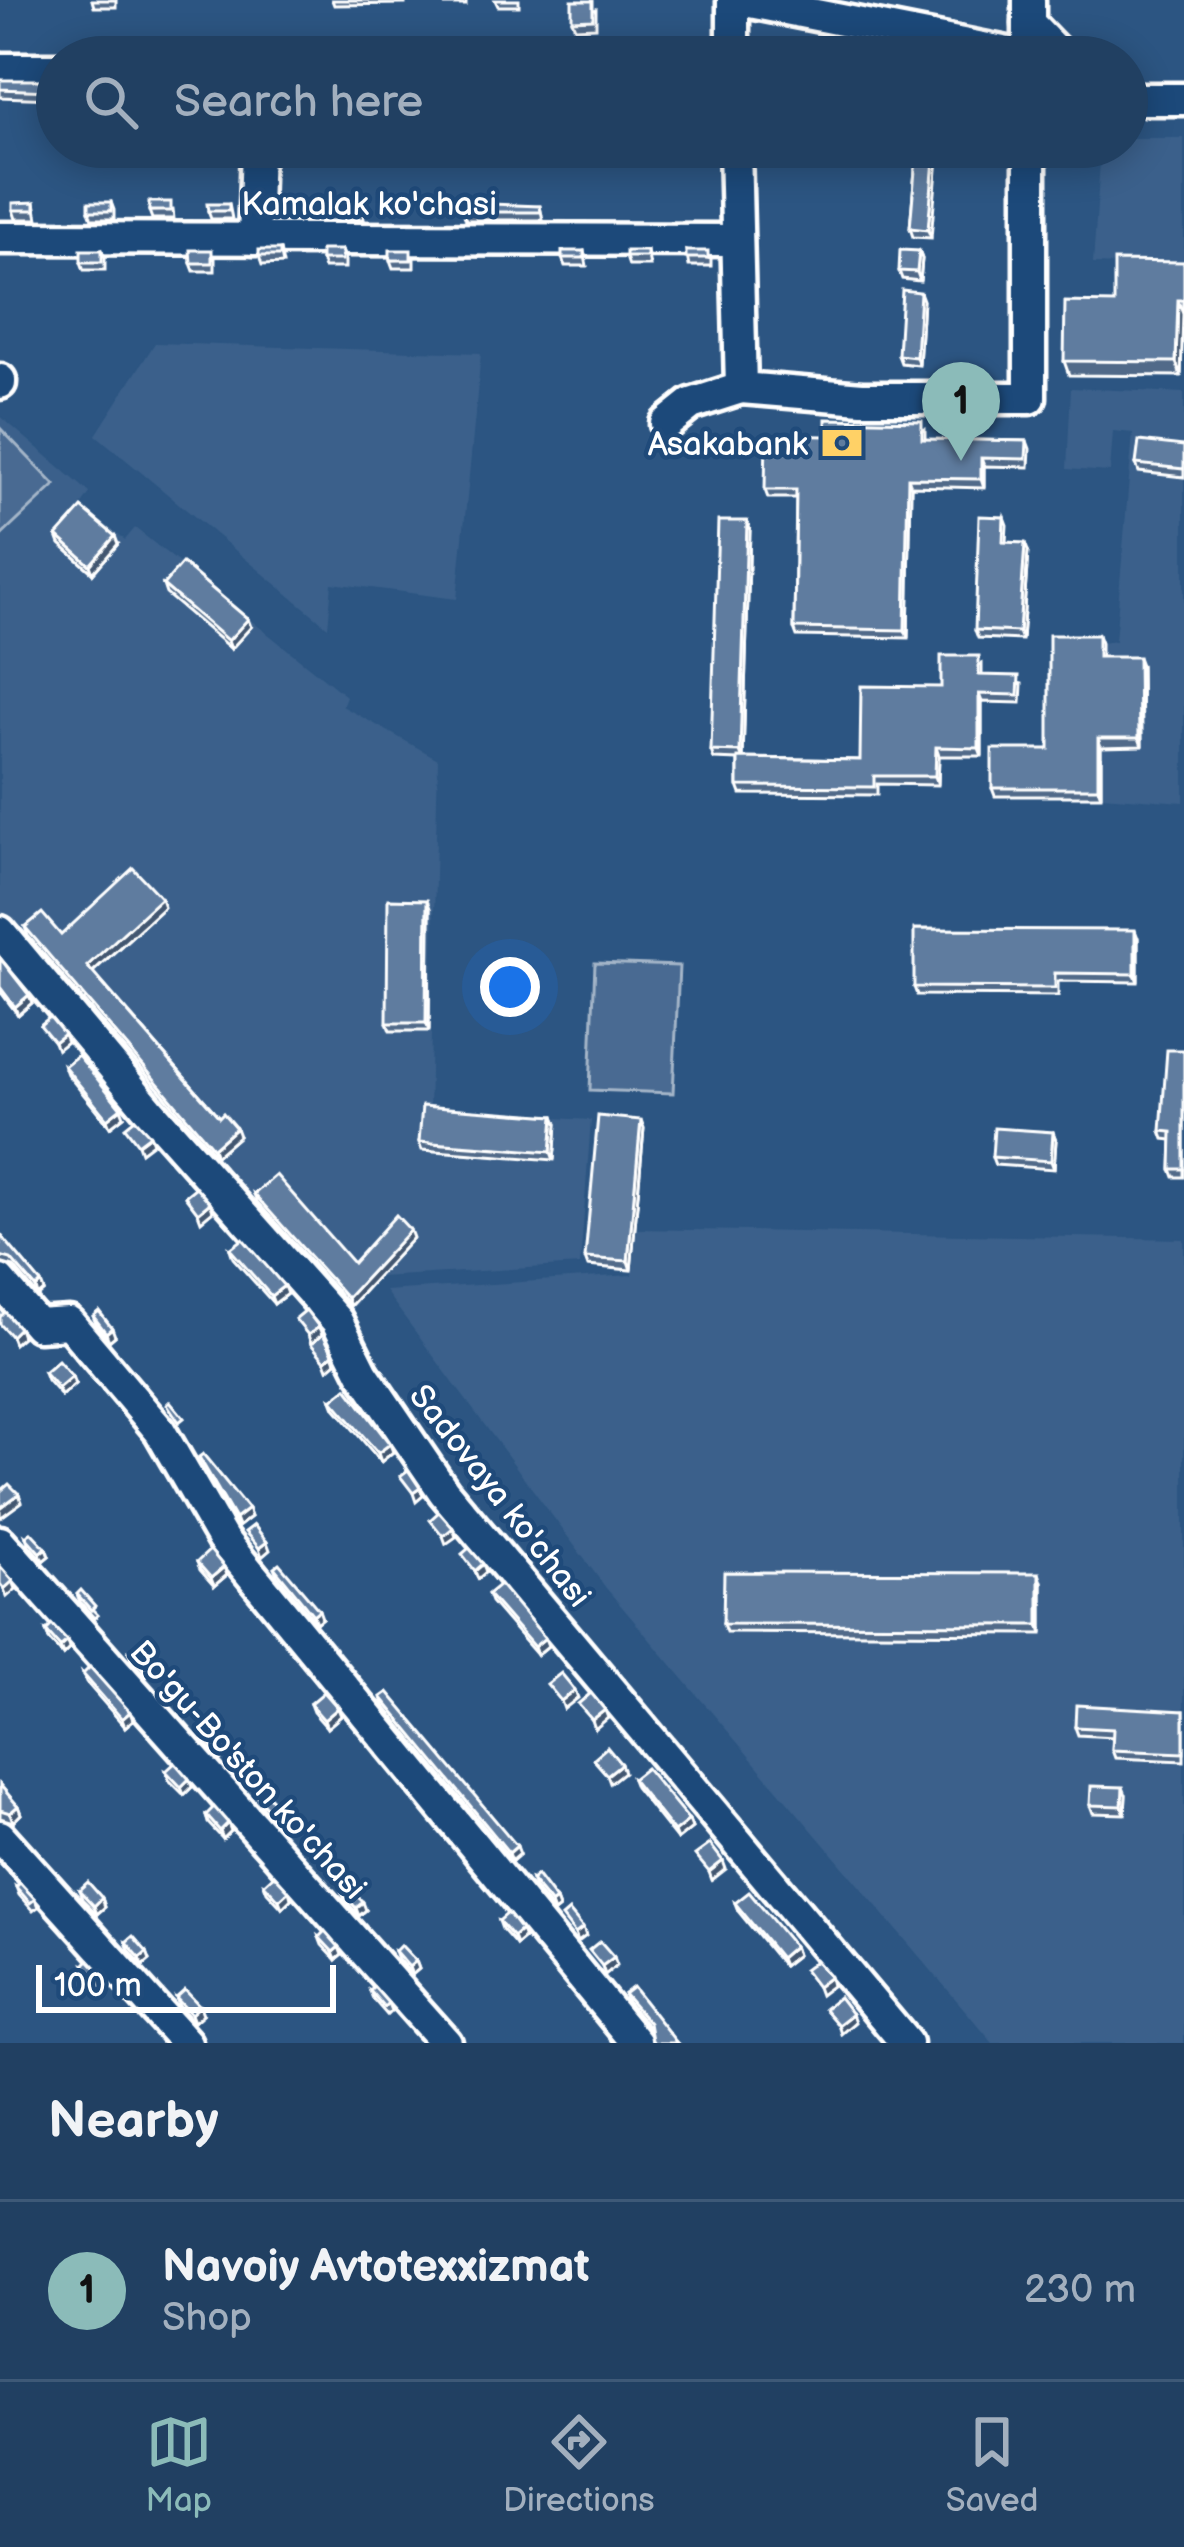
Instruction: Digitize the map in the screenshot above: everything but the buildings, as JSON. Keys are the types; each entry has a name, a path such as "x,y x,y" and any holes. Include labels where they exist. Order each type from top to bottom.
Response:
{"street":[{"path":"734,36 736,0 921,36"},
{"path":"0,69 36,69"},
{"path":"1148,99 1184,99"},
{"path":"254,238 256,168"},
{"path":"735,168 741,388"},
{"path":"666,424 691,404 741,388 862,398 1030,398 1030,168"},
{"name":"Kamalak ko'chasi","path":"0,238 737,240"},
{"name":"Sadovaya ko'chasi","path":"0,932 149,1110 337,1322 363,1373 444,1492 906,2043"},
{"path":"0,1281 38,1325 69,1323 160,1431 223,1540 636,2043"},
{"name":"Bo'gu-Bo'ston ko'chasi","path":"0,1541 446,2043"},
{"path":"0,1836 186,2043"}],"shaded area":[{"path":"1148,138 1184,138 1184,267 1093,264 1100,168 1148,168"},
{"path":"155,343 481,353 457,599 332,583 328,627 96,435"},
{"path":"1071,388 1184,393 1184,802 1101,796 1101,643 1115,641 1133,433 1113,431 1110,472 1067,469"},
{"path":"0,416 90,493 81,506 125,540 135,528 346,696 342,706 438,759 429,1111 591,1120 580,1265 378,1277 349,1313 0,910"},
{"path":"0,428 55,485 0,537"},
{"path":"595,963 679,966 673,1093 590,1090"},
{"path":"634,1229 1184,1239 1184,2043 993,2043 606,1588 385,1291 632,1275"}],"place":[{"name":"Asakabank","path":"842,443"},
{"name":"Navoiy Avtotexxizmat","path":"961,461"}]}
